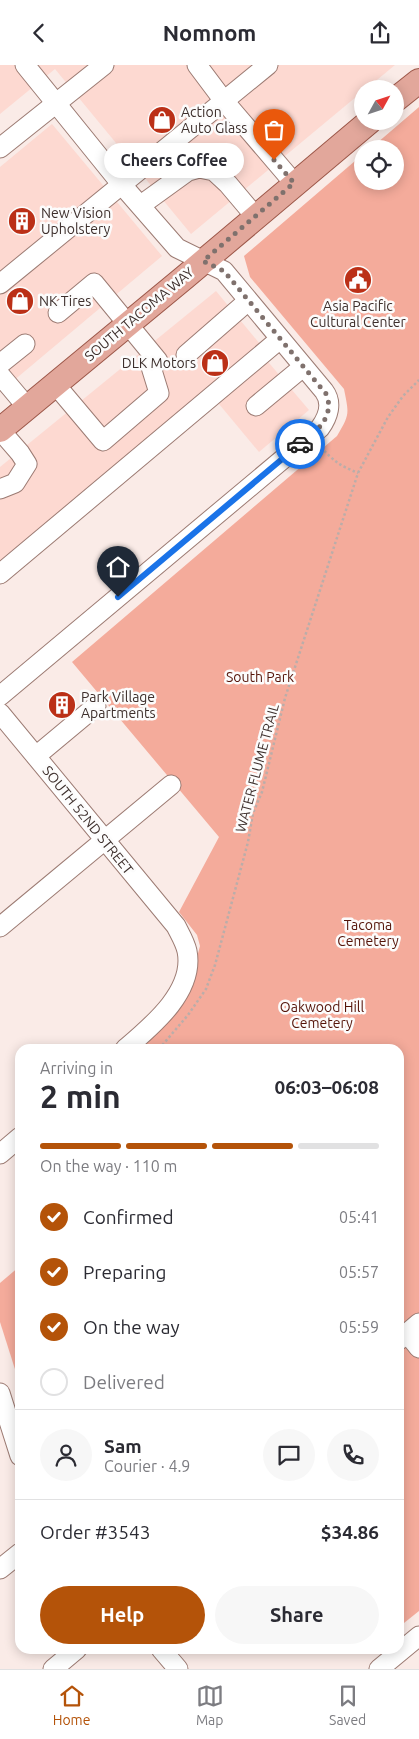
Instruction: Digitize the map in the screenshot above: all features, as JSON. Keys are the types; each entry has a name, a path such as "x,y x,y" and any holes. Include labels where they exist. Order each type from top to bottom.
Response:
{"main road":[{"path":"404,93 419,81"},
{"name":"SOUTH TACOMA WAY","path":"0,430 359,130"}],"street":[{"path":"0,696 320,428 327,417 329,404 327,395 224,271 177,248 122,185 25,65"},
{"path":"0,148 104,65"},
{"path":"197,65 224,101 294,183"},
{"path":"0,284 268,65"},
{"path":"141,205 188,171 199,168 214,171 228,184 255,216"},
{"path":"55,384 103,441 159,393 151,367 158,361 94,283 58,313"},
{"path":"186,355 248,301"},
{"path":"0,574 280,339"},
{"path":"0,364 26,344"},
{"path":"256,406 303,367"},
{"path":"0,375 27,407"},
{"path":"0,430 20,453 27,465 16,483 0,489"},
{"path":"36,756 96,706"},
{"name":"SOUTH 52ND STREET","path":"0,713 176,927 187,949 187,969 178,993 165,1012 130,1044"},
{"path":"0,927 171,785"},
{"path":"0,1154 15,1141"},
{"path":"408,1332 419,1348"},
{"path":"0,1393 15,1440"},
{"path":"0,1569 15,1557"},
{"path":"404,1648 419,1636"},
{"path":"53,1669 71,1654"},
{"path":"165,1654 178,1669"},
{"path":"379,1669 397,1654"}],"path":[{"name":"WATER FLUME TRAIL","path":"163,1044 188,1015 206,989 215,965 248,842 253,813 262,792 286,698 358,473 388,417 403,396 419,380"},
{"path":"310,435 332,460 358,473"}],"shaded area":[{"path":"0,65 395,65 377,80 354,80 354,99 191,234 55,69 0,114"},
{"path":"52,124 162,256 0,392 0,167"},
{"path":"216,291 260,344 0,561 0,467"},
{"path":"264,357 309,410 259,452 214,398"}],"green space":[{"name":"South Park","path":"419,107 419,1611 404,1623 404,1044 140,1044 191,979 200,946 197,935 179,912 219,837 72,662 337,436 344,423 347,414 347,404 344,389 250,277 244,256 354,162 354,190 404,190 404,140 380,140 392,130 404,130 404,120"},
{"path":"15,1270 15,1369 0,1322 0,1283"}],"way so far":[{"path":"274,160 294,183 203,261 224,271 327,395 329,404 325,421 320,428 300,444"}],"place":[{"name":"Action Auto Glass","path":"162,120"},
{"name":"Cheers Coffee","path":"274,160"},
{"name":"New Vision Upholstery","path":"22,221"},
{"name":"Asia Pacific Cultural Center","path":"358,280"},
{"name":"NK Tires","path":"20,301"},
{"name":"DLK Motors","path":"215,363"},
{"name":"Park Village Apartments","path":"62,705"}],"route":[{"path":"118,597 300,444"}],"park label":[{"name":"Tacoma Cemetery","path":"368,933"},
{"name":"Oakwood Hill Cemetery","path":"322,1015"}]}
